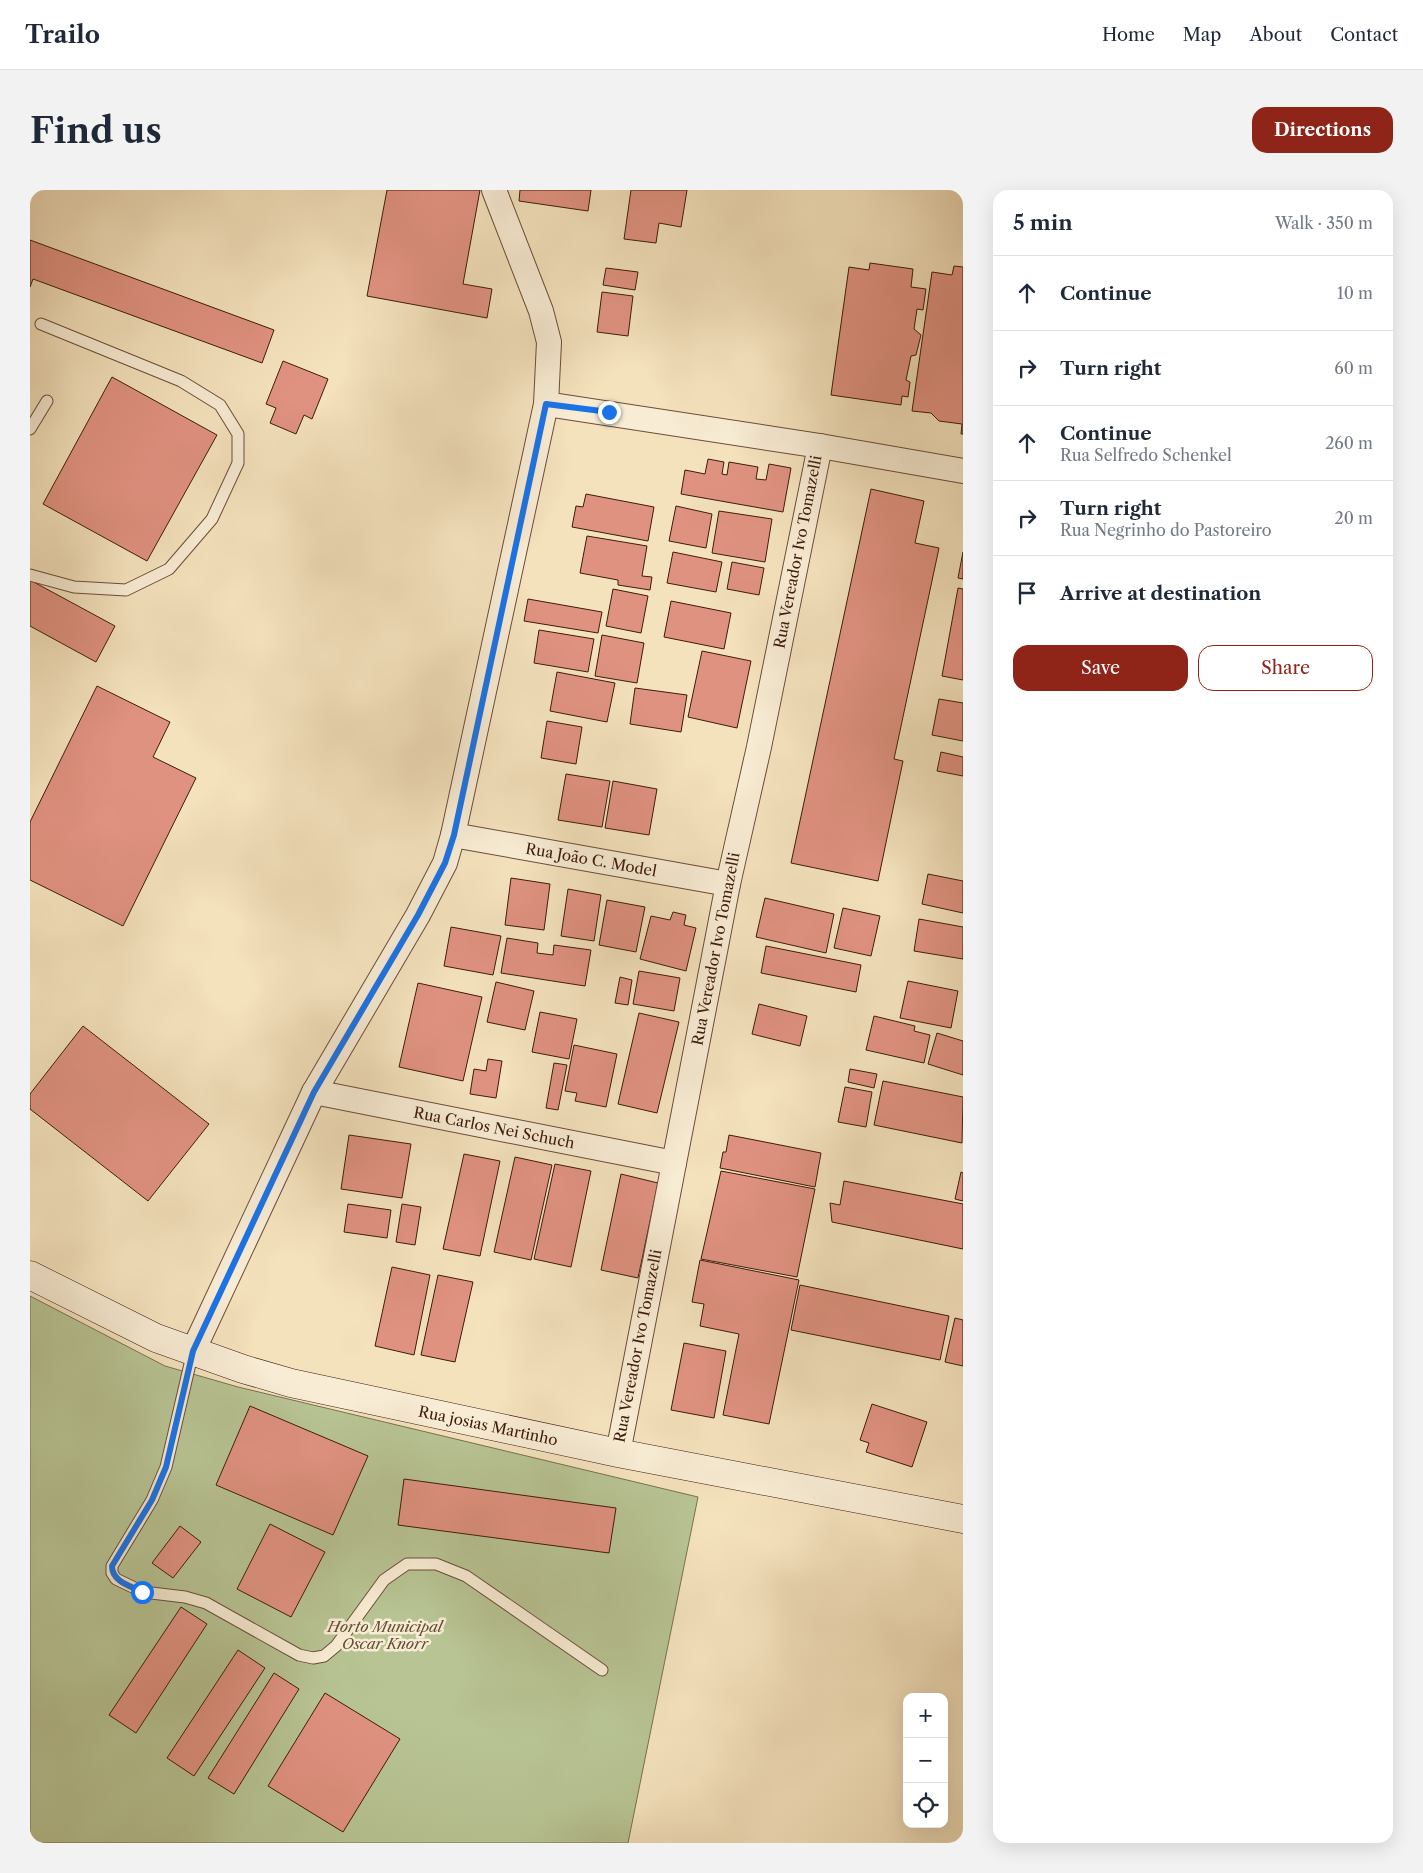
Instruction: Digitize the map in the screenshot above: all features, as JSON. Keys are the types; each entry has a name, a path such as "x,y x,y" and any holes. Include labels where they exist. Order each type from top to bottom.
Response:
{"street":[{"path":"193,1351 314,1092 418,915 445,863 454,835 546,404 549,342 541,311 494,190"},
{"path":"546,404 963,470"},
{"name":"Rua Vereador Ivo Tomazelli","path":"618,1454 728,884 759,747 820,446"},
{"name":"Rua João C. Model","path":"454,835 728,884"},
{"name":"Rua Carlos Nei Schuch","path":"314,1092 674,1163"},
{"name":"Rua josias Martinho","path":"30,1275 156,1338 243,1369 300,1385 618,1454 963,1520"}],"lane":[{"path":"30,575 74,587 126,590 169,569 212,519 238,463 238,434 220,406 181,380 41,324"},
{"path":"30,429 47,401"},
{"path":"193,1351 166,1467 152,1500 112,1566 112,1573 116,1579 142,1592 184,1597 206,1603 299,1655 313,1658 324,1656 336,1646 384,1580 407,1564 436,1564 466,1576 602,1670"}],"green space":[{"name":"Horto Municipal Oscar Knorr","path":"30,1296 165,1366 238,1387 698,1497 628,1843 30,1843"}],"building":[{"path":"387,190 480,190 463,284 492,289 487,318 367,296"},
{"path":"520,190 591,190 588,211 519,201"},
{"path":"631,190 687,190 681,227 659,223 656,243 624,239"},
{"path":"30,240 274,330 262,363 33,279 30,287"},
{"path":"870,263 913,269 911,287 926,289 923,310 917,309 914,329 921,335 916,355 911,356 906,380 910,382 908,397 902,396 901,405 831,395 849,267 869,270"},
{"path":"954,266 963,267 963,434 961,434 962,424 939,421 931,413 912,411 932,272 952,275"},
{"path":"606,268 638,272 635,290 603,285"},
{"path":"602,292 633,296 628,336 597,332"},
{"path":"283,361 328,379 312,419 304,415 296,434 270,423 276,408 266,404"},
{"path":"112,377 217,435 147,561 43,504"},
{"path":"708,459 724,462 722,474 727,475 729,462 758,467 756,479 766,480 769,464 791,468 783,512 681,494 685,470 705,474"},
{"path":"871,489 924,501 915,543 939,548 894,759 903,761 878,881 791,863"},
{"path":"586,494 654,507 648,541 572,527 576,506 583,507"},
{"path":"676,506 712,514 706,548 669,541"},
{"path":"719,511 772,519 765,562 712,553"},
{"path":"587,536 647,546 642,576 652,577 650,590 618,585 618,580 580,573"},
{"path":"673,552 722,562 716,592 667,583"},
{"path":"963,552 963,579 958,578"},
{"path":"732,562 764,568 759,595 727,589"},
{"path":"30,580 115,626 96,662 30,626"},
{"path":"958,588 963,589 963,680 942,676"},
{"path":"613,589 648,596 641,633 606,626"},
{"path":"528,599 602,612 598,633 524,621"},
{"path":"671,601 731,613 724,649 664,637"},
{"path":"539,630 594,639 588,672 534,663"},
{"path":"602,635 644,643 637,683 595,676"},
{"path":"702,651 751,661 737,728 688,717"},
{"path":"557,672 615,683 607,722 550,711"},
{"path":"97,686 170,722 153,757 196,778 123,926 30,880 30,822"},
{"path":"635,688 687,695 681,732 630,724"},
{"path":"939,699 963,703 963,741 932,735"},
{"path":"547,721 582,727 576,764 541,758"},
{"path":"941,752 963,757 963,776 937,771"},
{"path":"566,774 610,781 602,827 558,820"},
{"path":"613,781 657,789 649,835 605,828"},
{"path":"928,874 963,881 963,913 922,904"},
{"path":"511,878 550,884 544,930 505,925"},
{"path":"568,889 601,895 594,941 561,936"},
{"path":"765,898 834,914 826,953 756,937"},
{"path":"607,900 645,907 636,952 599,945"},
{"path":"843,908 880,916 871,956 834,948"},
{"path":"673,912 686,915 684,925 696,928 686,971 640,959 651,916 670,920"},
{"path":"919,919 963,927 963,959 914,951"},
{"path":"451,927 501,936 493,975 444,966"},
{"path":"507,938 538,943 537,953 553,955 554,945 591,950 585,986 501,973"},
{"path":"766,946 861,965 856,992 761,973"},
{"path":"639,971 680,978 674,1011 633,1004"},
{"path":"620,977 632,980 628,1005 615,1003"},
{"path":"908,981 958,991 951,1028 900,1018"},
{"path":"496,982 534,991 525,1030 487,1022"},
{"path":"418,983 482,997 463,1081 399,1067"},
{"path":"759,1004 807,1016 800,1046 752,1034"},
{"path":"540,1012 577,1019 569,1059 532,1052"},
{"path":"639,1013 679,1022 657,1113 618,1104"},
{"path":"874,1016 915,1026 914,1031 930,1035 924,1063 866,1050"},
{"path":"83,1026 209,1124 148,1201 30,1109 30,1094"},
{"path":"937,1033 963,1041 963,1075 928,1064"},
{"path":"574,1045 617,1054 606,1107 575,1101 577,1093 565,1091"},
{"path":"488,1059 502,1061 496,1098 470,1094 474,1069 486,1071"},
{"path":"554,1063 567,1065 558,1110 546,1108"},
{"path":"850,1069 877,1074 874,1088 848,1082"},
{"path":"883,1081 963,1097 962,1143 874,1125"},
{"path":"845,1087 872,1092 866,1127 838,1122"},
{"path":"349,1135 411,1144 402,1198 341,1189"},
{"path":"729,1135 821,1153 815,1187 720,1168 723,1152 726,1152"},
{"path":"464,1154 500,1161 480,1256 443,1249"},
{"path":"515,1157 552,1165 531,1260 494,1252"},
{"path":"555,1164 591,1171 571,1267 534,1259"},
{"path":"721,1171 815,1189 797,1277 701,1259"},
{"path":"961,1172 963,1173 963,1201 955,1199"},
{"path":"621,1174 658,1183 638,1278 601,1270"},
{"path":"844,1181 963,1204 963,1249 832,1222 830,1203 840,1205"},
{"path":"348,1204 391,1210 387,1238 344,1232"},
{"path":"402,1204 421,1207 415,1245 396,1242"},
{"path":"700,1260 799,1280 769,1424 723,1415 739,1334 700,1326 704,1304 692,1302"},
{"path":"392,1267 430,1275 414,1355 375,1346"},
{"path":"438,1275 473,1282 455,1362 421,1355"},
{"path":"800,1285 949,1316 940,1360 791,1330"},
{"path":"955,1318 963,1320 963,1366 945,1362"},
{"path":"684,1343 726,1351 714,1418 671,1410"},
{"path":"872,1404 927,1422 912,1467 866,1452 869,1443 860,1440"},
{"path":"250,1406 368,1456 333,1535 216,1485"},
{"path":"404,1479 616,1508 609,1553 398,1525"},
{"path":"270,1524 325,1552 291,1617 237,1589"},
{"path":"180,1526 201,1542 173,1578 152,1563"},
{"path":"181,1607 207,1624 136,1733 109,1715"},
{"path":"238,1650 265,1668 194,1776 167,1758"},
{"path":"274,1673 299,1689 234,1794 208,1778"},
{"path":"325,1693 400,1739 343,1832 268,1786"}],"route":[{"path":"142,1592 116,1579 112,1573 112,1566 152,1500 166,1467 193,1351 314,1092 418,915 445,863 454,835 546,404 609,412"}]}
